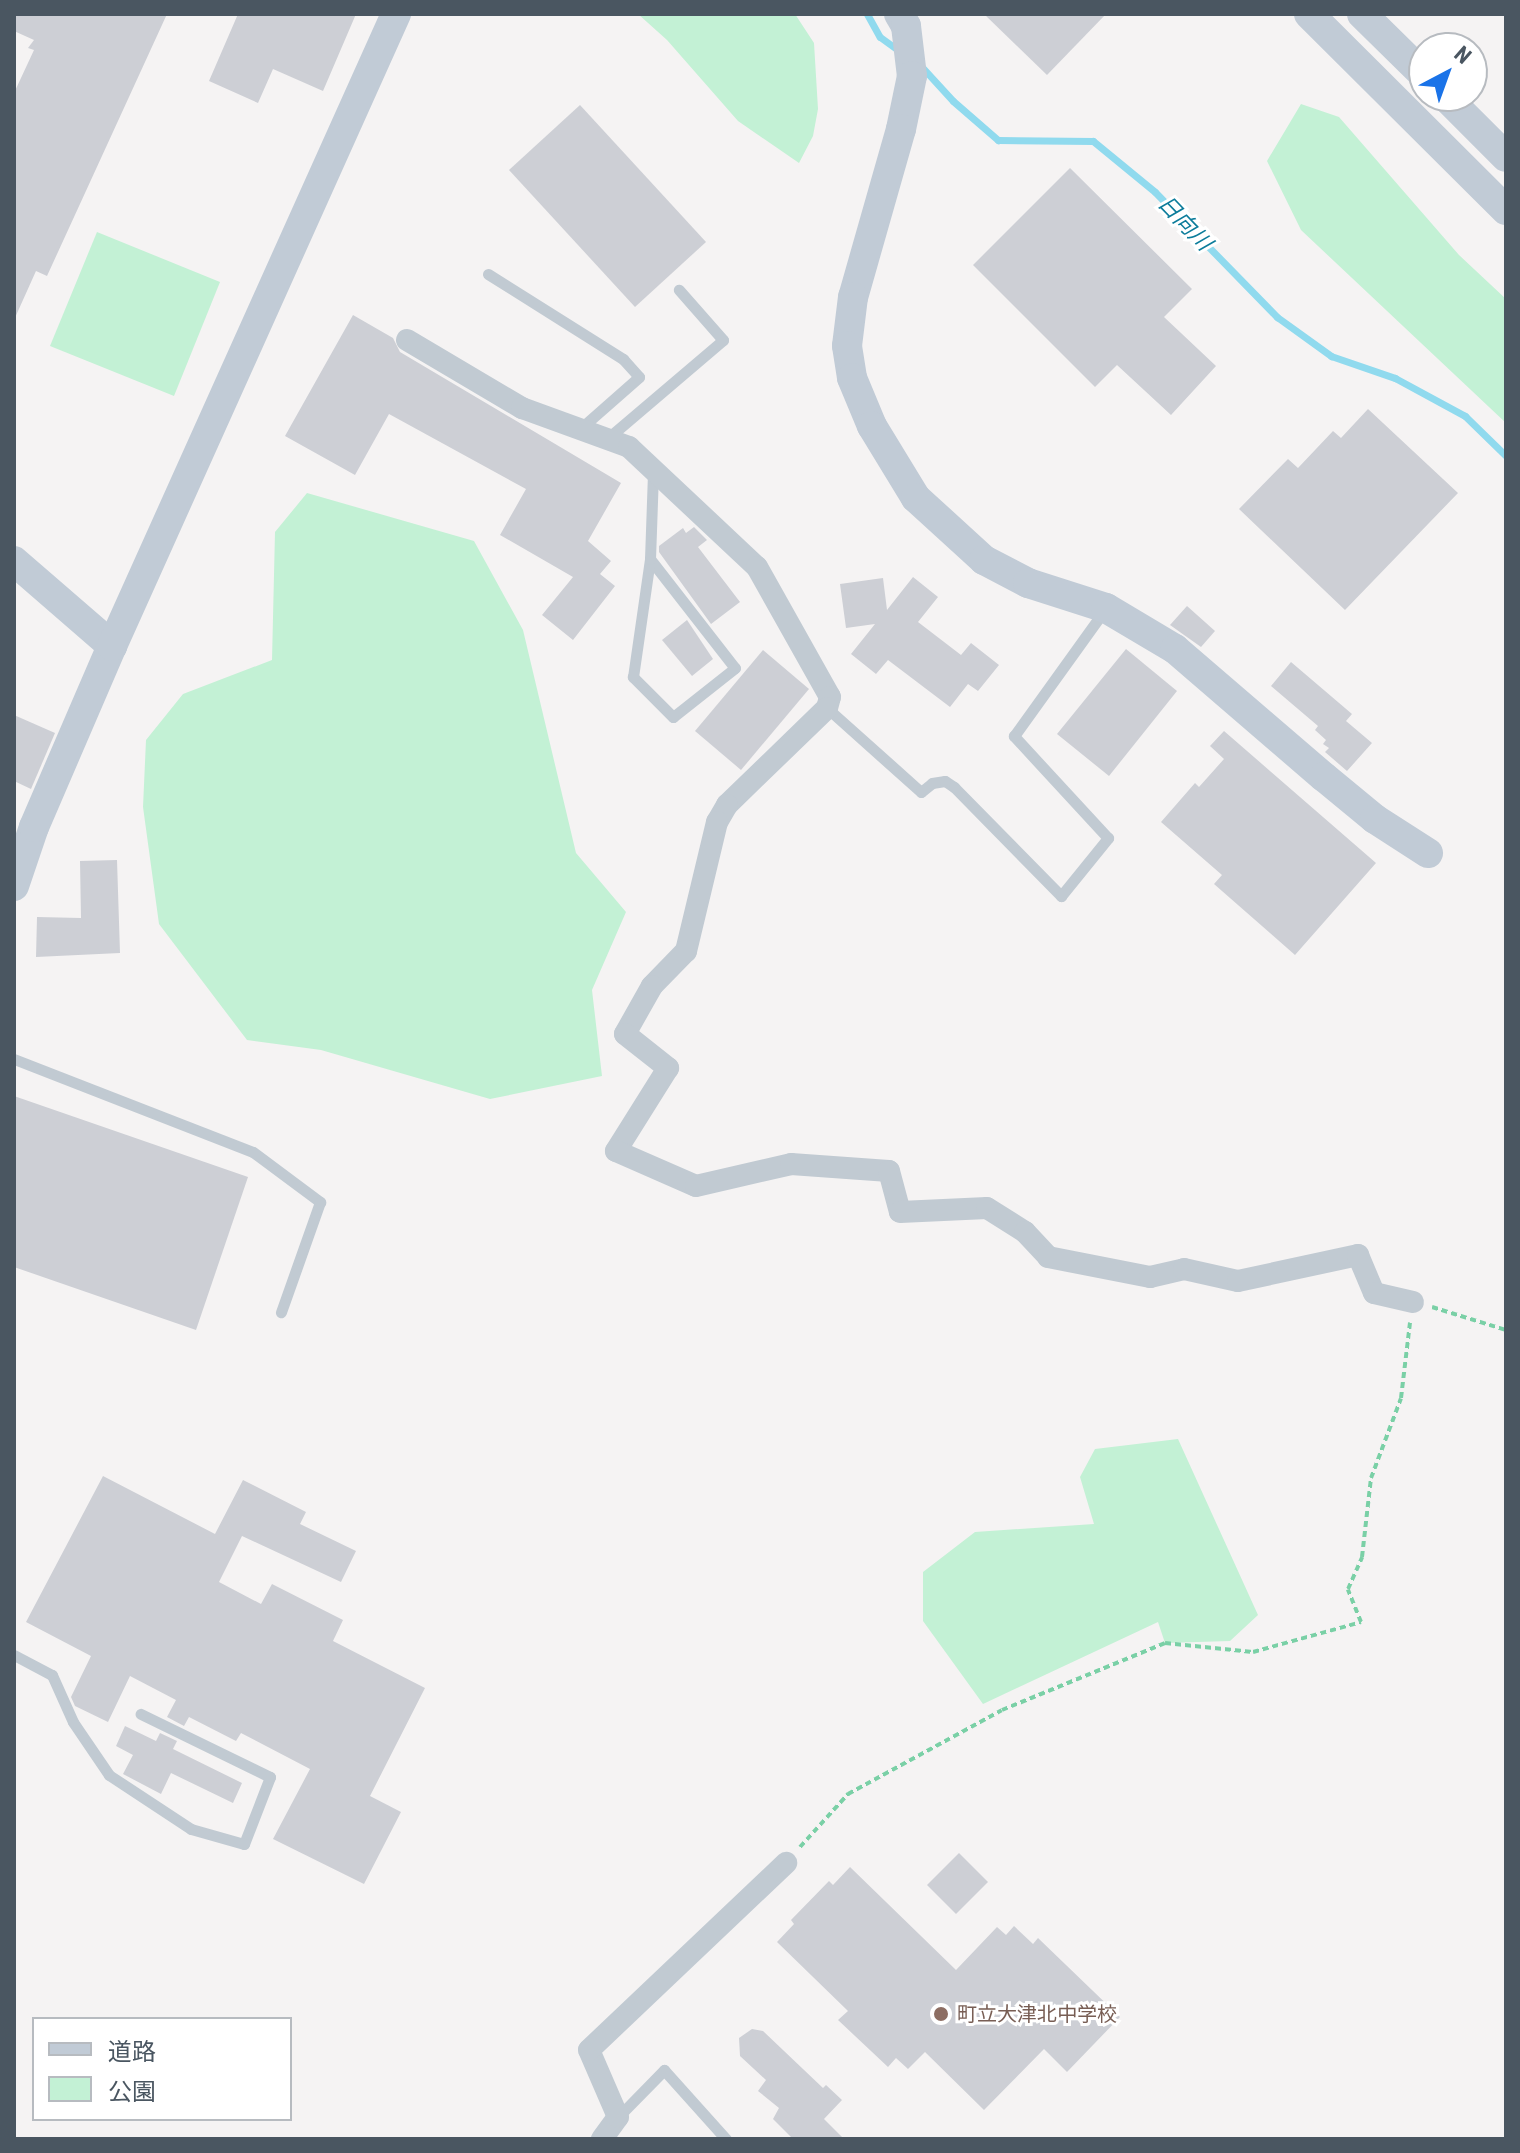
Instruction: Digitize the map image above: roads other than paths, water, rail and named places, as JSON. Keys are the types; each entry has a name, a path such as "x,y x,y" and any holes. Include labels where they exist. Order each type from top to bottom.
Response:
{"street":[{"path":"14,886 34,827 112,646 396,14"},
{"path":"899,14 906,26 912,76 901,129 853,297 847,346 852,378 872,426 909,486 945,526 984,560 1028,583 1106,608 1175,649 1375,819 1428,853"},
{"path":"1309,14 1506,210"},
{"path":"1362,14 1408,59"},
{"path":"1461,112 1506,157"},
{"path":"407,340 522,408 629,447 757,567 830,697 827,708 727,805 717,822 686,951 652,986 625,1034 668,1068 616,1151 696,1186 791,1164 889,1171 900,1212 987,1208 1025,1232 1048,1257 1150,1277 1184,1269 1238,1281 1358,1255 1374,1293 1413,1302"},
{"path":"14,561 112,646"},
{"path":"602,2139 618,2117 589,2050 786,1863"}],"lane":[{"path":"488,274 623,359 639,377 580,429"},
{"path":"608,439 723,340 679,290"},
{"path":"650,559 735,668 673,717 633,677 650,559 653,468"},
{"path":"827,708 921,792 932,783 945,781 954,787 1061,896 1108,838 1014,736 1106,608"},
{"path":"14,1059 253,1152 320,1202 281,1312"},
{"path":"14,1655 52,1675 73,1722 109,1775 191,1829 244,1844 270,1777 141,1714"},
{"path":"618,2117 664,2070 726,2139"}],"waterway":[{"name":"日向川","path":"867,14 880,37 901,52"},
{"name":"日向川","path":"921,66 953,101 998,140 1093,141 1155,192 1277,317 1331,356 1395,378 1465,416 1506,456"}],"place":[{"name":"町立大津北中学校","path":"941,2014"}]}
